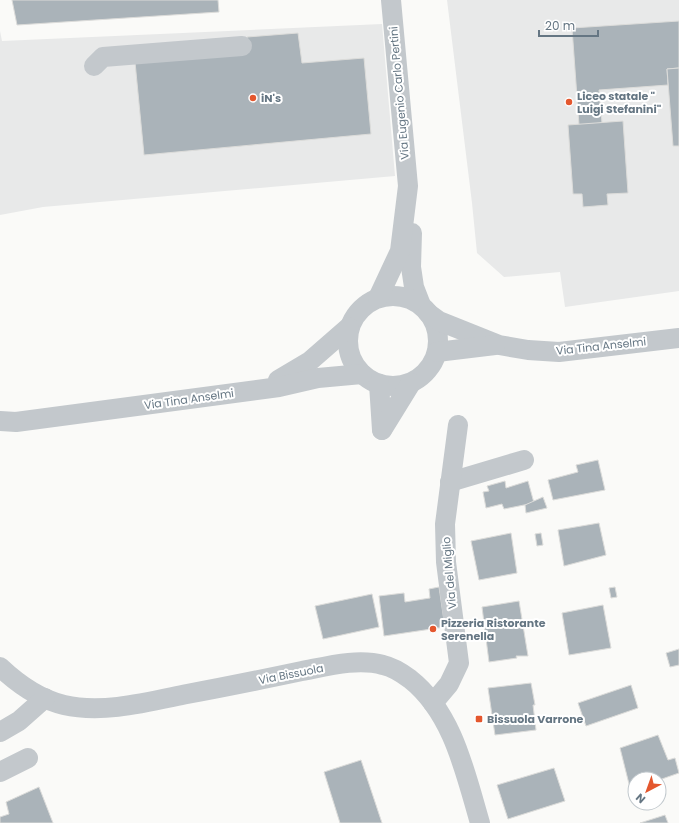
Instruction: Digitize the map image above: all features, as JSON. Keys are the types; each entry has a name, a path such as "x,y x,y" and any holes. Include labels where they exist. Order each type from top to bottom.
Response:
{"street":[{"name":"Via Eugenio Carlo Pertini","path":"378,298 400,251 408,186 391,0"},
{"path":"94,66 103,58 242,46"},
{"name":"Via Eugenio Carlo Pertini","path":"408,186 412,198 411,267 414,287 425,309"},
{"path":"379,384 382,430 411,383 427,370 437,352 437,331 425,309 409,298 394,295 378,298 366,304 356,314 349,327 347,339 349,352 354,364 362,374 379,384 400,386 411,383"},
{"name":"Via Tina Anselmi","path":"425,309 439,321 499,345 528,350 559,352 679,338"},
{"path":"262,389 310,361 349,327"},
{"name":"Via Tina Anselmi","path":"437,352 499,345"},
{"name":"Via Tina Anselmi","path":"5,423 262,389 318,378 362,374"},
{"name":"Via del Miglio","path":"433,704 449,684 459,663 446,562 446,524 458,425"},
{"path":"450,482 524,460"},
{"name":"Via Bissuola","path":"7,673 23,687 45,698 64,705 84,708 152,701 325,667 372,663 384,665 397,670 410,679 433,704 446,725 456,745 480,823"},
{"path":"0,732 19,721 45,698"},
{"path":"0,772 28,758"}],"shaded area":[{"name":"Liceo statale \" Luigi Stefanini\"","path":"447,0 679,0 679,291 565,307 560,272 504,277 477,253"},
{"path":"382,24 395,176 43,207 0,215 0,31 2,41"}],"building":[{"path":"12,0 218,0 219,12 17,25"},
{"path":"679,21 679,68 667,69 668,85 599,90 602,123 579,125 572,28"},
{"name":"iN's","path":"298,33 302,63 364,58 371,134 144,155 135,62 248,53 247,37"},
{"path":"679,68 679,146 673,146 667,69"},
{"path":"623,121 628,193 607,194 608,205 583,207 582,194 573,194 568,125"},
{"path":"598,460 605,490 553,500 548,480 578,472 576,465"},
{"path":"505,481 506,488 528,481 534,503 504,509 502,504 486,508 483,492 489,491 487,486"},
{"path":"543,497 547,508 526,513 525,505"},
{"path":"599,523 606,555 564,566 558,530"},
{"path":"511,533 517,573 479,580 471,541"},
{"path":"541,533 543,545 537,546 535,534"},
{"path":"439,587 445,627 384,636 379,596 404,593 405,602 430,598 429,589"},
{"path":"615,587 617,597 611,598 609,588"},
{"path":"372,594 379,627 323,639 315,606"},
{"path":"519,601 528,656 516,656 517,658 489,662 482,607"},
{"path":"603,605 611,648 569,655 562,613"},
{"path":"679,649 679,665 670,667 666,653"},
{"path":"531,683 535,705 533,705 536,730 495,735 488,688"},
{"path":"631,685 638,708 586,726 578,703"},
{"path":"658,735 668,760 675,758 679,773 667,777 667,771 627,771 627,776 620,748"},
{"path":"361,760 382,823 340,823 324,772"},
{"path":"554,768 565,801 508,819 497,785"},
{"path":"39,787 53,823 0,823 0,817 9,814 6,802"},
{"path":"665,815 668,823 640,823"}],"place":[{"name":"iN's","path":"253,98"},
{"name":"Liceo statale \" Luigi Stefanini\"","path":"569,102"},
{"name":"Pizzeria Ristorante Serenella","path":"433,629"},
{"name":"Bissuola Varrone","path":"479,719"}]}
